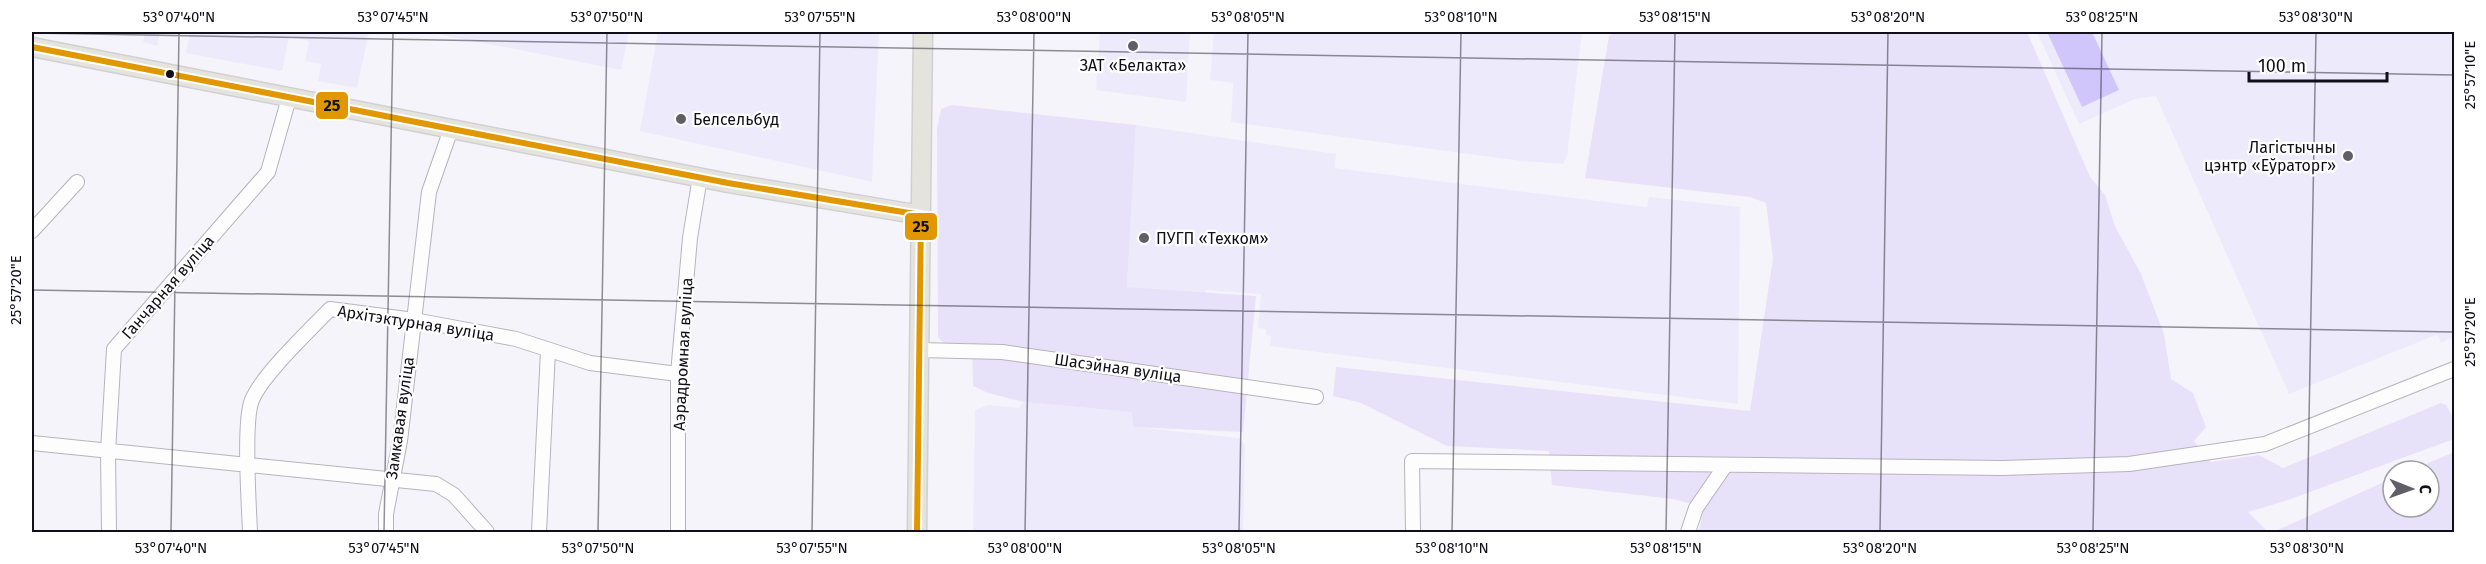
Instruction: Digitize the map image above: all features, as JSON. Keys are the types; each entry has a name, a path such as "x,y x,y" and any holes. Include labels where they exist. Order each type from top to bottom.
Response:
{"main road":[{"path":"917,532 924,32"},
{"path":"32,48 700,177 921,215"}],"street":[{"name":"Ганчарная вуліца","path":"109,532 108,452 114,348 268,172 289,98"},
{"name":"Замкавая вуліца","path":"386,532 386,514 400,441 429,192 451,129"},
{"name":"Аэрадромная вуліца","path":"678,532 678,374 690,238 700,177"},
{"path":"32,231 77,182"},
{"name":"Архітэктурная вуліца","path":"250,532 251,401 263,383 330,309 414,320 516,339 590,363 678,374"},
{"name":"Шасэйная вуліца","path":"920,350 1002,352 1316,397"},
{"path":"539,532 548,351"},
{"path":"1413,532 1412,460 2003,468 2129,464 2265,444 2454,369"},
{"path":"32,443 436,484 453,495 487,532"},
{"path":"1688,532 1696,508 1725,466"}],"shaded area":[{"path":"145,32 160,32 157,46 143,42"},
{"path":"190,32 369,32 357,88 318,81 321,64 305,61 309,41 289,37 282,71 186,53"},
{"path":"428,32 629,32 621,70"},
{"path":"658,32 879,32 872,182 640,131"},
{"name":"ЗАТ «Белакта»","path":"1100,32 1190,32 1186,102 1096,90"},
{"path":"1214,32 1582,32 1567,156 1563,164 1521,161 1231,122 1233,83 1210,80"},
{"path":"1615,32 2027,32 2090,177 2105,195 2115,226 2141,274 2164,334 2171,379 2193,393 2206,427 2194,441 2211,462 2259,455 2283,468 2441,403 2446,405 2454,419 2454,439 2400,459 2381,459 2381,466 2248,512 2268,532 1699,532 1704,507 1673,499 1552,485 1549,451 1447,446 1361,403 1333,396 1336,367 1750,411 1773,258 1766,203 1750,197 1585,178 1609,36"},
{"path":"2037,32 2454,32 2454,337 2441,343 2438,335 2431,337 2289,394 2156,96 2135,99 2079,124"},
{"path":"2047,32 2092,32 2119,90 2082,107"},
{"path":"952,105 1136,125 1127,287 1256,296 1243,432 1134,427 1132,412 1024,402 988,393 973,386 972,343 944,343 938,337 937,128 941,109"},
{"path":"1136,125 1336,154 1335,168 1647,207 1649,197 1740,207 1738,404 1270,346 1271,336 1266,335 1266,329 1258,328 1261,294 1206,290 1206,294 1127,287"},
{"path":"1024,402 1132,412 1135,427 1239,438 1245,445 1243,532 973,532 975,410 988,405 1018,408"},
{"path":"2454,452 2454,532 2273,532 2381,483 2381,519 2441,519 2441,459 2438,459"}],"transit line":[{"name":"25","path":"32,47 728,183 921,215 917,532"}],"place":[{"name":"ЗАТ «Белакта»","path":"1133,46"},
{"name":"Белсельбуд","path":"681,119"},
{"name":"Лагістычны цэнтр «Еўраторг»","path":"2348,156"},
{"name":"ПУГП «Техком»","path":"1144,238"}]}
